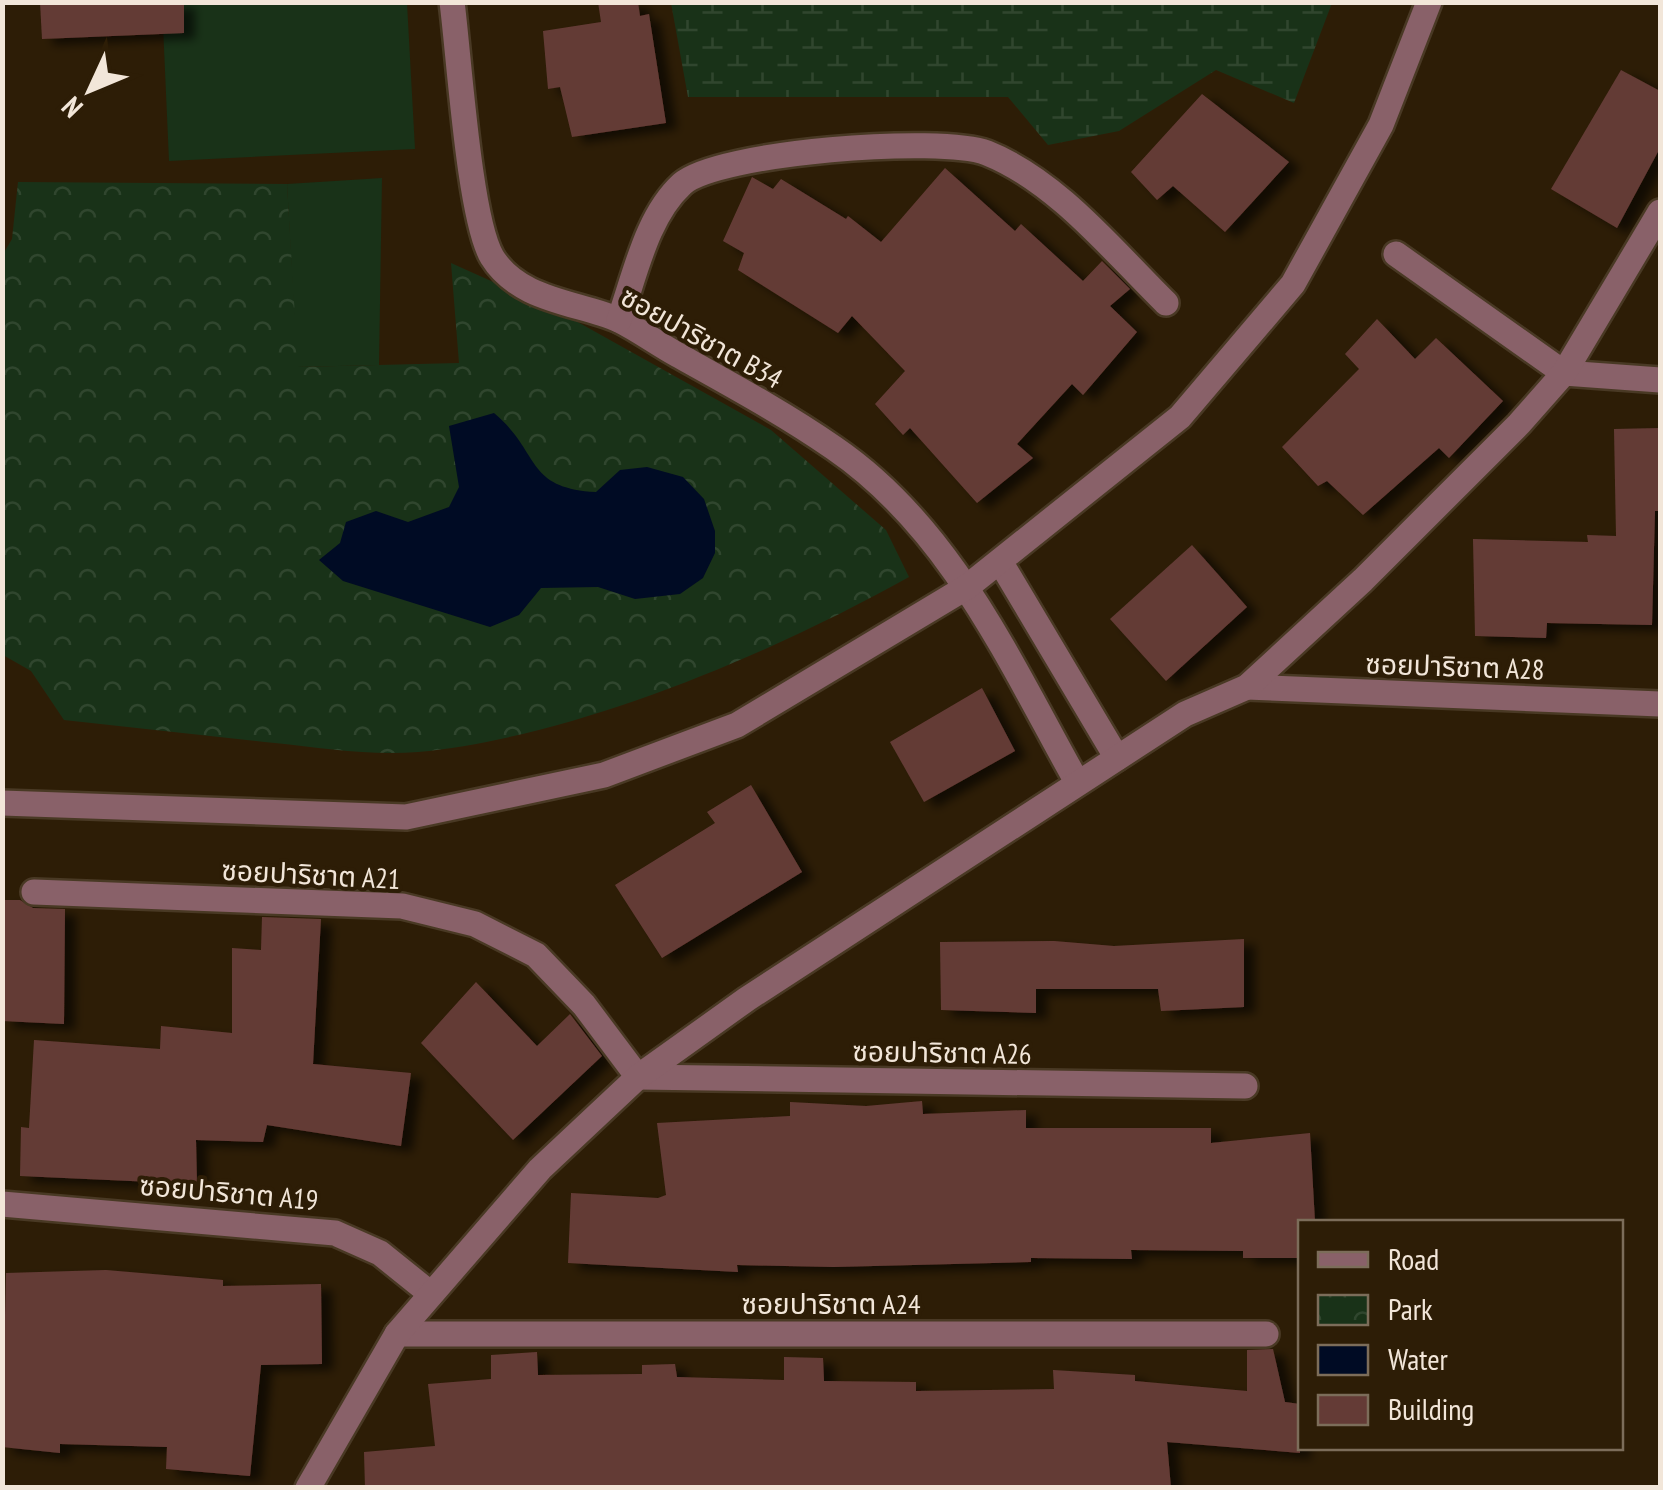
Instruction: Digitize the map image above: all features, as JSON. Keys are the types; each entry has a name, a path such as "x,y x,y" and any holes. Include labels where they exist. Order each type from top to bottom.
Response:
{"street":[{"name":"ซอยปาริชาต B34","path":"452,2 480,215 492,257 531,292 619,320 837,449 927,533 967,588 1078,782"},
{"path":"2,803 406,816 604,775 737,725 967,588 1180,417 1292,284 1382,125 1429,2"},
{"path":"619,320 657,216 684,183 713,169 763,158 920,144 983,151 1012,166 1068,208 1166,303"},
{"path":"308,1488 397,1334 540,1168 638,1077 747,1000 1185,714 1248,687 1363,580 1564,374 1660,212"},
{"path":"1396,254 1564,374 1660,380"},
{"path":"1001,563 1117,758"},
{"name":"ซอยปาริชาต A28","path":"1248,687 1660,704"},
{"name":"ซอยปาริชาต A21","path":"34,892 402,906 475,924 536,956 584,1006 638,1077"},
{"name":"ซอยปาริชาต A26","path":"638,1077 1245,1086"},
{"name":"ซอยปาริชาต A19","path":"2,1204 336,1232 380,1253 430,1294"},
{"name":"ซอยปาริชาต A24","path":"397,1334 1266,1334"}],"green space":[{"path":"671,2 1332,3 1294,103 1216,70 1119,131 1048,145 1008,97 688,97"},
{"path":"162,3 407,3 415,149 169,161"},
{"path":"382,178 379,365 297,367 287,184"},
{"path":"18,182 287,184 298,367 459,363 451,263 558,311 771,430 886,530 909,577 796,635 671,688 542,729 479,743 418,752 364,752 64,720 31,671 3,655 2,256 12,239"}],"water":[{"path":"494,413 509,427 544,476 573,489 596,492 620,470 647,467 683,477 704,499 715,531 715,553 703,578 680,594 635,599 598,587 541,588 519,615 490,627 343,581 319,560 340,543 346,522 376,511 408,522 449,507 459,487 449,426"}],"building":[{"path":"40,2 184,2 184,33 42,39"},
{"path":"598,2 638,2 640,16 649,14 666,123 572,137 560,87 548,89 543,31 601,22"},
{"path":"1621,70 1660,91 1660,148 1617,228 1551,189"},
{"path":"1202,94 1289,162 1225,232 1173,186 1157,200 1131,172"},
{"path":"945,168 1015,231 1021,224 1083,281 1102,261 1130,289 1110,306 1137,332 1083,395 1072,384 1017,444 1033,458 977,503 910,428 903,435 875,404 905,371 852,316 838,333 738,270 744,253 723,241 752,177 773,189 781,179 846,219 848,216 881,242"},
{"path":"1377,319 1415,359 1436,338 1503,401 1449,458 1439,448 1363,515 1327,481 1318,486 1282,447 1359,369 1345,354"},
{"path":"1660,428 1660,511 1655,511 1652,625 1547,623 1546,638 1475,636 1473,539 1588,542 1587,535 1616,536 1614,429"},
{"path":"1192,545 1247,607 1166,681 1110,619"},
{"path":"982,688 1015,751 924,802 890,742"},
{"path":"751,785 802,872 662,958 615,885 715,823 707,812"},
{"path":"2,900 20,900 33,908 65,909 64,1024 2,1021"},
{"path":"262,917 321,919 313,1064 411,1073 401,1146 267,1125 263,1142 196,1140 197,1184 20,1176 21,1127 29,1128 34,1040 160,1049 161,1026 232,1033 232,948 261,950"},
{"path":"1244,939 1244,1007 1161,1011 1158,989 1036,989 1036,1013 941,1010 940,942 1054,941 1114,946"},
{"path":"476,982 537,1046 570,1014 602,1056 513,1140 421,1043"},
{"path":"922,1101 923,1114 1026,1110 1026,1128 1211,1128 1211,1143 1310,1133 1315,1220 1298,1220 1298,1258 1243,1258 1243,1251 1131,1250 1132,1259 1031,1258 1031,1262 834,1267 737,1265 738,1272 568,1263 571,1193 658,1198 666,1195 657,1123 790,1116 790,1102 866,1106"},
{"path":"106,1270 223,1280 223,1286 321,1284 322,1364 261,1365 250,1476 166,1469 167,1447 60,1444 60,1453 2,1447 6,1273"},
{"path":"1273,1349 1285,1402 1298,1404 1300,1453 1167,1442 1171,1488 365,1488 364,1452 435,1446 428,1384 491,1379 491,1355 537,1352 538,1375 642,1374 642,1365 675,1364 677,1377 784,1380 784,1357 823,1358 824,1381 916,1382 916,1391 1054,1389 1053,1370 1135,1375 1135,1381 1247,1391 1247,1350"}]}
